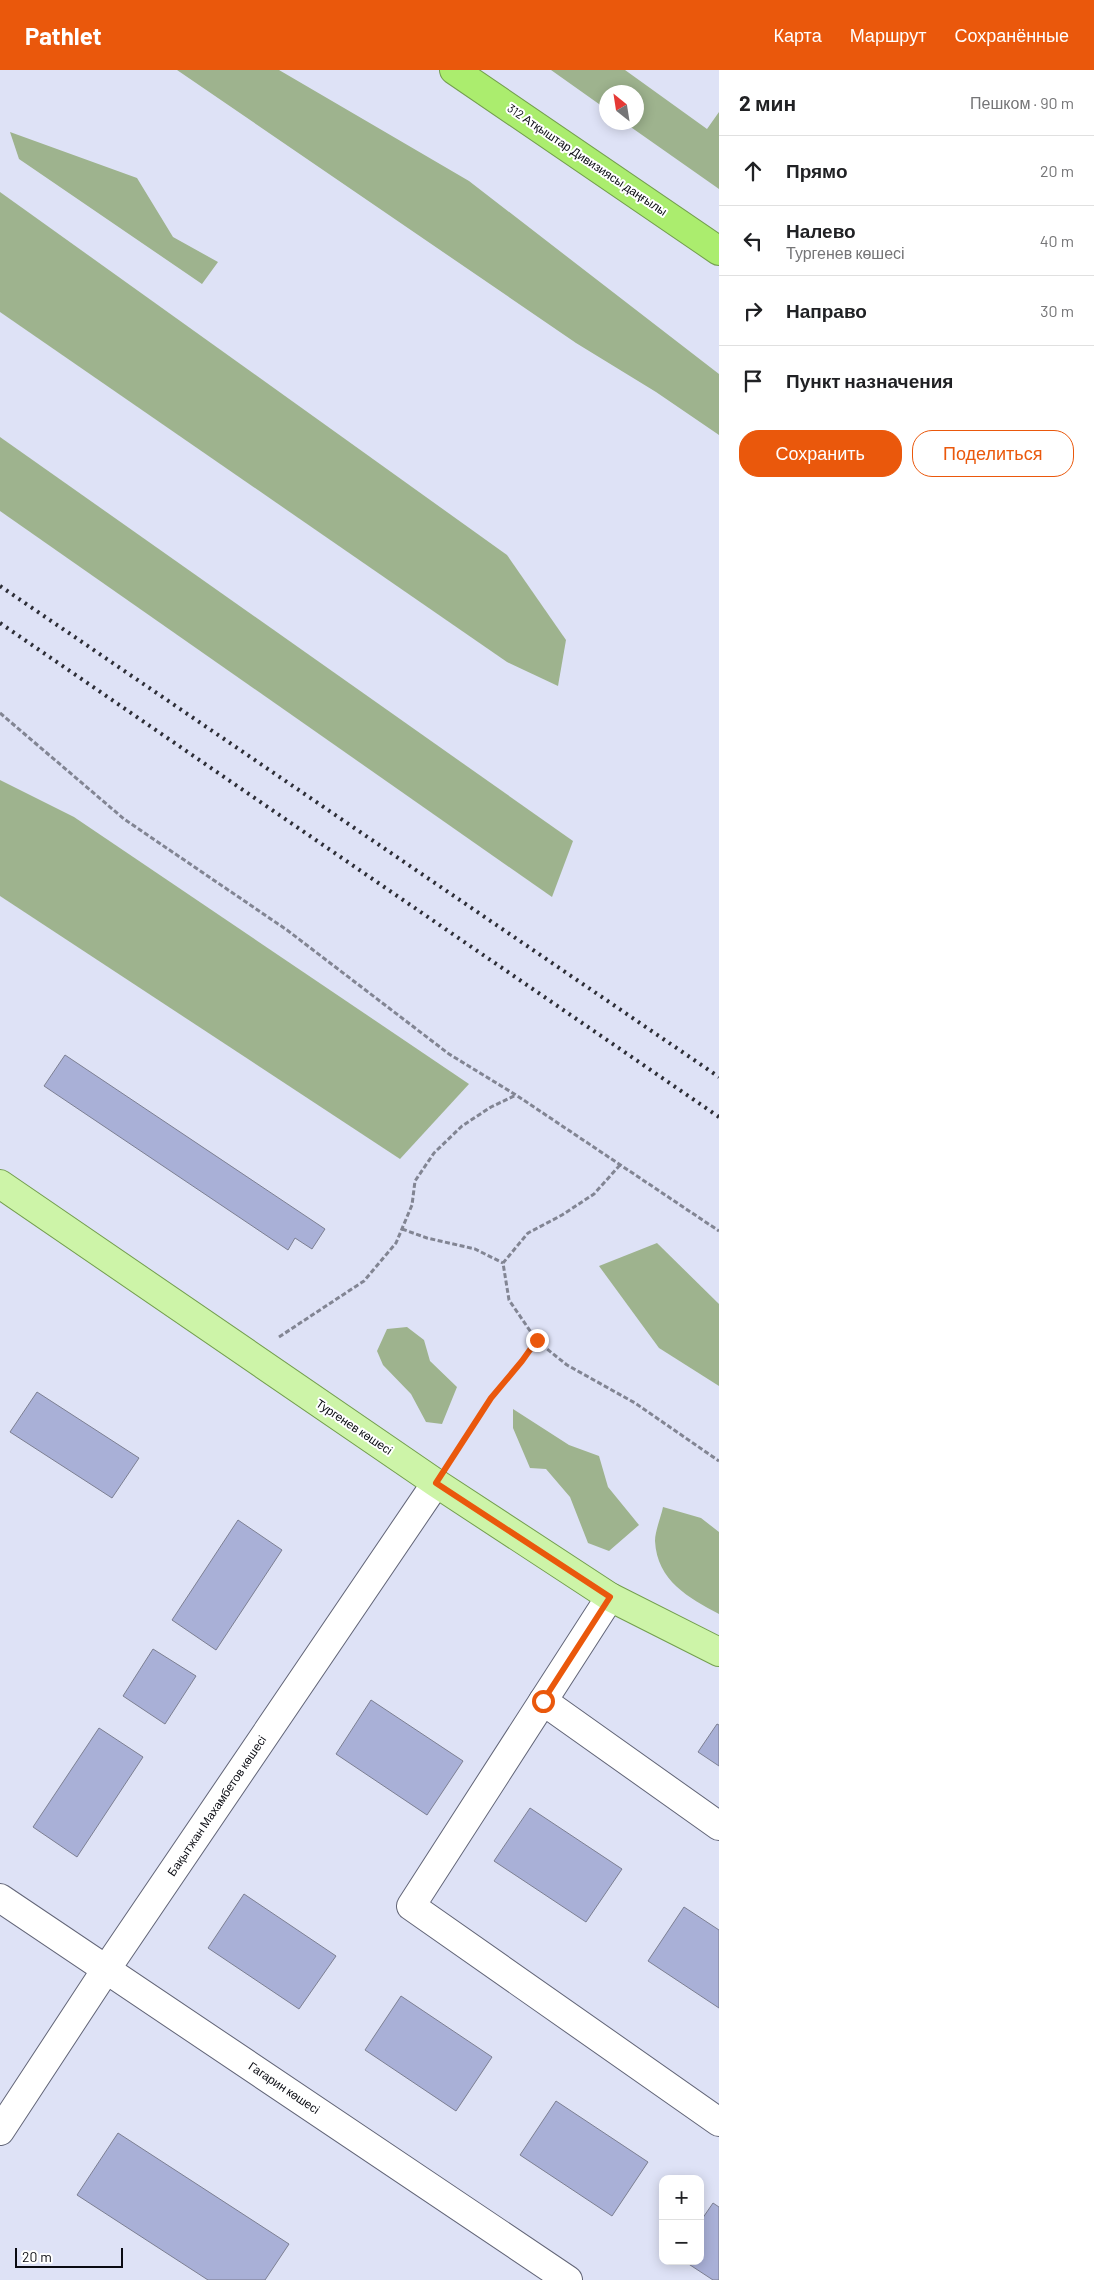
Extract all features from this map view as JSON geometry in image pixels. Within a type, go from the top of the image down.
[{"type":"highway","name":"312 Атқыштар Дивизиясы даңғылы","points":[[454,70],[719,251]]},
{"type":"main road","name":"Тургенев көшесі","points":[[0,1184],[436,1483],[610,1597],[719,1652]]},
{"type":"street","name":"Бақытжан Махамбетов көшесі","points":[[0,2131],[106,1968],[436,1483]]},
{"type":"street","points":[[610,1597],[411,1906],[719,2122]]},
{"type":"street","points":[[543,1701],[719,1826]]},
{"type":"street","name":"Гагарин көшесі","points":[[0,1898],[568,2280]]},
{"type":"path","points":[[0,713],[124,819],[287,930],[449,1054],[516,1096],[719,1232]]},
{"type":"path","points":[[252,1356],[326,1304],[364,1281],[396,1243],[412,1205],[415,1181],[434,1153],[462,1126],[491,1107],[516,1096]]},
{"type":"path","points":[[620,1165],[594,1194],[528,1234],[503,1263],[509,1300],[537,1340],[567,1365],[635,1403],[719,1461]]},
{"type":"path","points":[[402,1229],[428,1238],[475,1249],[503,1263]]},
{"type":"path","points":[[436,1483],[491,1398],[537,1340]]},
{"type":"green space","points":[[177,70],[279,70],[469,181],[719,374],[719,435],[656,392],[576,343]]},
{"type":"green space","points":[[551,70],[625,70],[707,129],[719,112],[719,189],[635,130],[644,130],[644,85],[599,85],[599,104]]},
{"type":"green space","points":[[10,132],[137,178],[173,237],[218,262],[202,284],[19,159]]},
{"type":"green space","points":[[0,192],[507,555],[566,640],[558,686],[507,662],[0,312]]},
{"type":"green space","points":[[0,437],[573,841],[552,897],[0,511]]},
{"type":"green space","points":[[0,780],[74,817],[469,1084],[400,1159],[0,896]]},
{"type":"green space","points":[[657,1243],[719,1304],[719,1386],[659,1348],[599,1266]]},
{"type":"green space","points":[[407,1327],[424,1340],[430,1361],[457,1387],[442,1424],[426,1422],[411,1394],[383,1365],[377,1351],[387,1329]]},
{"type":"green space","points":[[513,1409],[569,1445],[599,1456],[608,1487],[639,1525],[609,1551],[588,1543],[570,1497],[546,1469],[530,1468],[513,1428]]},
{"type":"green space","points":[[663,1507],[701,1518],[719,1532],[719,1614],[676,1586],[662,1567],[657,1555],[655,1541]]},
{"type":"building","points":[[65,1055],[325,1229],[312,1249],[295,1238],[288,1250],[44,1086]]},
{"type":"building","points":[[37,1392],[139,1458],[112,1498],[10,1432]]},
{"type":"building","points":[[238,1520],[282,1550],[216,1650],[172,1620]]},
{"type":"building","points":[[153,1649],[196,1676],[165,1724],[123,1696]]},
{"type":"building","points":[[371,1700],[463,1761],[427,1815],[336,1754]]},
{"type":"building","points":[[717,1724],[719,1725],[719,1766],[698,1752]]},
{"type":"building","points":[[99,1728],[143,1757],[77,1857],[33,1827]]},
{"type":"building","points":[[530,1808],[622,1869],[586,1922],[494,1861]]},
{"type":"building","points":[[244,1894],[336,1956],[299,2009],[208,1948]]},
{"type":"building","points":[[684,1907],[719,1930],[719,2008],[648,1961]]},
{"type":"building","points":[[401,1996],[492,2057],[456,2111],[365,2050]]},
{"type":"building","points":[[556,2101],[648,2162],[612,2216],[520,2155]]},
{"type":"building","points":[[118,2133],[289,2244],[265,2280],[208,2280],[77,2195]]},
{"type":"building","points":[[713,2203],[719,2207],[719,2280],[713,2280],[690,2265],[704,2265],[704,2216]]},
{"type":"railway","points":[[0,586],[719,1077]]},
{"type":"railway","points":[[0,623],[719,1117]]},
{"type":"route","points":[[537,1340],[491,1398],[436,1483],[610,1597],[543,1701]]}]
